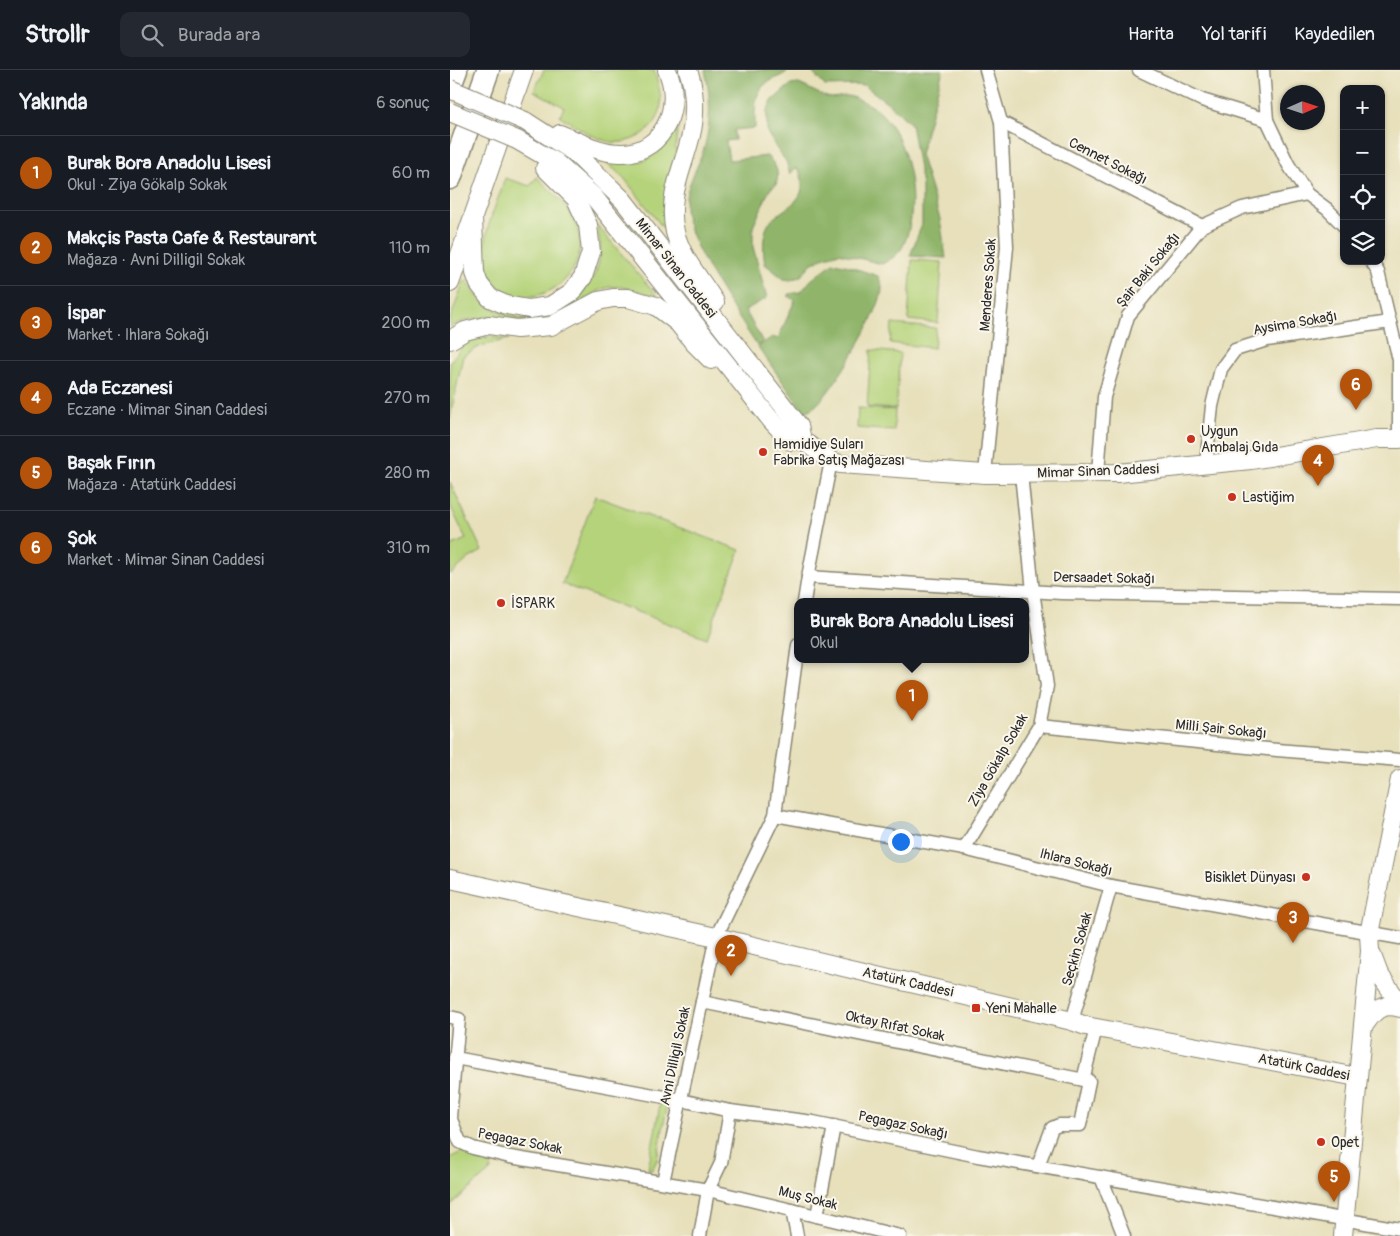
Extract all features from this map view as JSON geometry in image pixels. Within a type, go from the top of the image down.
[{"type":"highway","points":[[450,88],[456,70]]},
{"type":"highway","points":[[450,178],[488,70]]},
{"type":"main road","points":[[450,88],[525,121],[605,152],[624,153],[644,149],[662,133],[671,117],[674,95],[667,70]]},
{"type":"main road","points":[[688,70],[693,84],[692,133],[674,188],[672,213],[676,233],[684,258],[699,277],[760,378]]},
{"type":"main road","points":[[450,283],[524,72]]},
{"type":"main road","points":[[450,112],[517,140],[576,198],[588,225],[592,252],[583,277],[572,292],[550,306],[529,309],[506,305],[490,298],[479,284],[475,273],[473,217]]},
{"type":"main road","name":"Mimar Sinan Caddesi","points":[[525,121],[575,153],[623,200],[799,426],[802,440]]},
{"type":"main road","name":"Mimar Sinan Caddesi","points":[[517,140],[555,162],[594,197],[771,420],[791,441],[802,440],[831,461],[840,464],[985,474],[1118,473],[1251,460],[1376,439],[1400,439]]},
{"type":"main road","points":[[450,340],[465,331],[489,325],[517,329],[551,326],[575,315],[598,301],[628,298],[656,306],[678,323],[694,343],[771,420]]},
{"type":"main road","points":[[1357,1077],[1370,942],[1394,836],[1400,779]]},
{"type":"main road","name":"Atatürk Caddesi","points":[[450,880],[716,937],[1096,1028],[1357,1077],[1344,1227]]},
{"type":"main road","points":[[1370,942],[1379,974],[1400,1004]]},
{"type":"main road","points":[[1362,1027],[1374,1011],[1391,1006],[1400,1008]]},
{"type":"street","name":"Menderes Sokak","points":[[985,474],[1007,247],[1001,122],[986,70]]},
{"type":"street","points":[[1139,70],[1202,100],[1267,120]]},
{"type":"street","points":[[1263,70],[1267,120],[1288,164],[1308,194],[1340,222]]},
{"type":"street","name":"Cennet Sokağı","points":[[1001,122],[1202,226]]},
{"type":"street","name":"Şair Baki Sokağı","points":[[1098,473],[1104,397],[1128,316],[1202,226],[1242,208],[1308,194]]},
{"type":"street","points":[[1374,265],[1378,272],[1399,360],[1400,439]]},
{"type":"street","name":"Aysima Sokağı","points":[[1206,464],[1212,406],[1221,369],[1235,350],[1267,340],[1390,322]]},
{"type":"street","points":[[805,598],[831,461]]},
{"type":"street","name":"Ziya Gökalp Sokak","points":[[964,849],[1039,726],[1047,686],[1033,591],[1021,474]]},
{"type":"street","name":"Dersaadet Sokağı","points":[[808,576],[1033,591],[1400,599]]},
{"type":"street","name":"Avni Dilligil Sokak","points":[[663,1182],[716,937],[775,814],[796,663]]},
{"type":"street","name":"Milli Şair Sokağı","points":[[1039,726],[1277,750],[1400,760]]},
{"type":"street","name":"Ihlara Sokağı","points":[[775,814],[964,849],[1111,886],[1370,942],[1400,938]]},
{"type":"street","name":"Seçkin Sokak","points":[[1072,1021],[1111,886]]},
{"type":"street","name":"Oktay Rıfat Sokak","points":[[702,1002],[1083,1080]]},
{"type":"street","name":"Pegagaz Sokak","points":[[450,1017],[459,1019],[450,1117],[460,1142],[472,1148],[510,1156],[708,1190]]},
{"type":"street","points":[[1038,1166],[1052,1128],[1059,1125],[1080,1126],[1089,1081],[1083,1080],[1096,1028]]},
{"type":"street","name":"Pegagaz Sokağı","points":[[455,1058],[681,1100],[730,1111],[813,1122],[978,1156],[1101,1177],[1344,1227],[1400,1230]]},
{"type":"street","points":[[700,1236],[708,1190],[721,1163],[730,1111]]},
{"type":"street","points":[[817,1216],[834,1126]]},
{"type":"street","points":[[1101,1177],[1124,1236]]},
{"type":"street","name":"Muş Sokak","points":[[708,1190],[900,1236]]},
{"type":"street","points":[[792,1210],[797,1236]]},
{"type":"green space","points":[[544,70],[654,70],[660,95],[659,113],[651,127],[636,138],[628,141],[611,142],[598,138],[560,116],[564,107],[534,91]]},
{"type":"green space","points":[[705,70],[789,70],[765,84],[761,89],[756,101],[755,128],[734,130],[735,140],[726,141],[729,160],[767,156],[773,162],[777,172],[776,185],[771,188],[767,195],[753,227],[753,247],[767,298],[745,310],[763,342],[757,346],[714,278],[687,222],[685,200],[705,146],[709,125],[709,103]]},
{"type":"green space","points":[[810,70],[943,70],[920,154],[940,219],[946,258],[910,256],[922,224],[922,185],[911,124],[864,85],[825,86]]},
{"type":"green space","points":[[799,84],[827,97],[847,96],[865,102],[875,108],[887,120],[897,135],[909,171],[912,210],[909,228],[902,248],[895,256],[882,264],[839,253],[822,258],[811,264],[801,276],[791,280],[784,279],[765,264],[763,249],[768,225],[795,202],[802,190],[801,174],[796,168],[790,174],[786,161],[767,132],[767,111],[772,101],[790,85]]},
{"type":"green space","points":[[679,121],[675,149],[679,151],[664,199],[667,233],[624,178],[606,162],[634,163],[645,160],[658,152],[668,141]]},
{"type":"green space","points":[[537,177],[556,196],[573,218],[579,235],[579,255],[571,273],[558,286],[542,294],[524,297],[508,293],[494,282],[486,263],[485,242],[490,220],[505,178],[530,186]]},
{"type":"green space","points":[[597,225],[658,297],[623,287],[609,287],[596,292],[575,307],[572,303],[587,287],[595,274],[599,260],[600,242]]},
{"type":"green space","points":[[912,260],[942,262],[938,323],[908,320]]},
{"type":"green space","points":[[833,263],[878,276],[882,286],[880,297],[875,312],[856,350],[844,369],[822,399],[814,407],[804,412],[758,347],[772,337],[778,339],[795,300],[788,296],[789,294],[801,292],[811,280]]},
{"type":"green space","points":[[464,280],[469,283],[479,298],[489,307],[530,320],[528,322],[488,317],[466,320],[450,327],[450,320]]},
{"type":"green space","points":[[892,324],[936,328],[934,348],[890,343]]},
{"type":"green space","points":[[476,338],[509,339],[481,346],[463,356],[450,418],[450,362],[464,344]]},
{"type":"green space","points":[[871,350],[900,353],[896,409],[867,407]]},
{"type":"green space","points":[[858,408],[895,410],[894,431],[857,428]]},
{"type":"green space","points":[[450,482],[482,551],[468,559],[450,575],[450,546],[466,539],[450,505]]},
{"type":"green space","points":[[595,496],[740,550],[707,638],[562,584]]},
{"type":"green space","points":[[661,1099],[668,1102],[657,1160],[652,1170],[648,1169]]},
{"type":"green space","points":[[463,1151],[474,1154],[490,1164],[491,1170],[450,1206],[450,1158]]},
{"type":"place","name":"Şok","points":[[1356,410]]},
{"type":"place","name":"Uygun Ambalaj Gıda","points":[[1191,439]]},
{"type":"place","name":"Hamidiye Suları Fabrika Satış Mağazası","points":[[763,452]]},
{"type":"place","name":"Ada Eczanesi","points":[[1318,486]]},
{"type":"place","name":"Lastiğim","points":[[1232,497]]},
{"type":"place","name":"İSPARK","points":[[501,603]]},
{"type":"place","name":"Burak Bora Anadolu Lisesi","points":[[912,721]]},
{"type":"place","name":"Bisiklet Dünyası","points":[[1306,877]]},
{"type":"place","name":"İspar","points":[[1293,943]]},
{"type":"place","name":"Makçis Pasta Cafe & Restaurant","points":[[731,976]]},
{"type":"place","name":"Yeni Mahalle","points":[[976,1008]]},
{"type":"place","name":"Opet","points":[[1321,1142]]},
{"type":"place","name":"Başak Fırın","points":[[1334,1202]]}]
